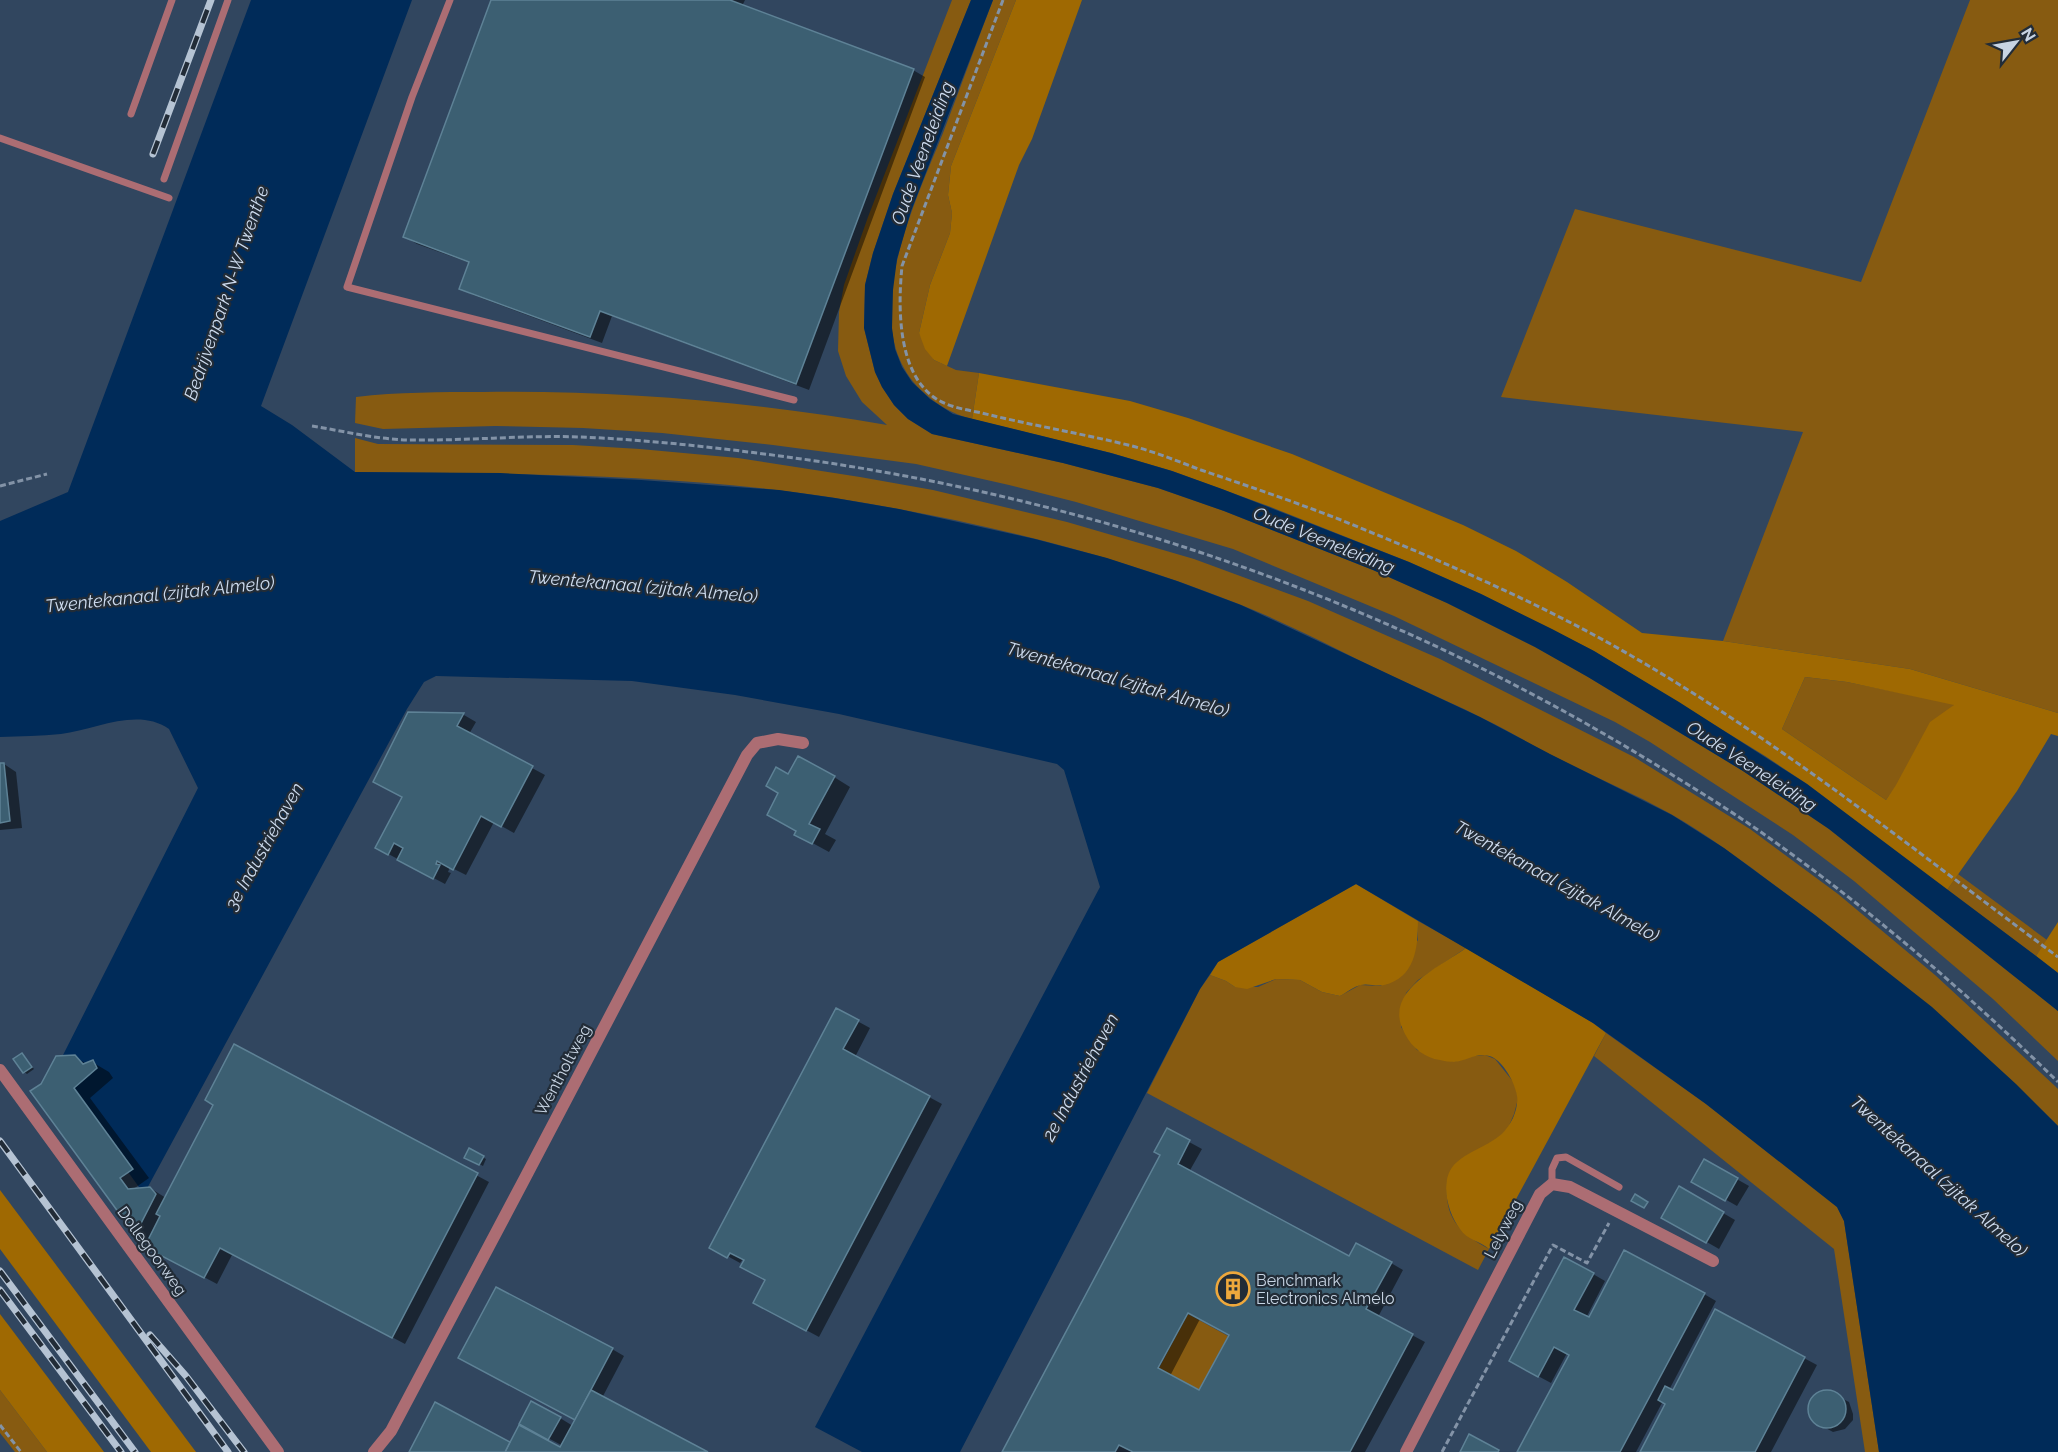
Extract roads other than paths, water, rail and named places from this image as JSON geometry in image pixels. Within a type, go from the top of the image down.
[{"type":"street","name":"Wentholtweg","points":[[374,1452],[391,1431],[747,755],[757,743],[778,739],[803,743]]},
{"type":"street","name":"Dollegoorweg","points":[[0,1070],[278,1452]]},
{"type":"street","points":[[1552,1184],[1570,1187],[1713,1261]]},
{"type":"street","name":"Lelyweg","points":[[1406,1452],[1540,1194],[1552,1184]]},
{"type":"lane","points":[[131,114],[172,0]]},
{"type":"lane","points":[[164,179],[228,0]]},
{"type":"lane","points":[[450,0],[412,97],[347,287],[794,400]]},
{"type":"lane","points":[[0,138],[169,198]]},
{"type":"lane","points":[[1552,1184],[1552,1168],[1557,1158],[1566,1157],[1619,1187]]},
{"type":"water","points":[[251,0],[412,0],[261,406],[292,425],[355,472],[500,473],[779,490],[899,509],[1035,539],[1107,558],[1241,605],[1480,717],[1672,815],[1724,848],[1815,915],[1932,1007],[2058,1126],[2058,1452],[1879,1452],[1844,1221],[1837,1207],[1706,1104],[1593,1023],[1356,884],[1218,962],[1200,989],[960,1452],[862,1452],[815,1427],[1100,887],[1064,770],[1057,764],[839,714],[735,695],[632,681],[436,676],[424,682],[407,709],[144,1194],[58,1075],[60,1061],[198,788],[169,729],[157,723],[130,720],[61,734],[0,737],[0,521],[68,492]]},
{"type":"water","name":"Oude Veeneleiding","points":[[971,0],[993,0],[911,211],[897,259],[893,290],[892,328],[895,349],[902,367],[912,382],[930,399],[953,414],[1111,453],[1222,489],[1409,562],[1481,594],[1594,651],[1807,784],[2058,973],[2058,1011],[1829,829],[1743,771],[1535,647],[1447,603],[1373,570],[1224,511],[1158,488],[1063,463],[932,434],[908,419],[894,405],[875,372],[864,328],[865,285],[893,194]]},
{"type":"railway","points":[[153,154],[211,0]]},
{"type":"railway","points":[[0,1141],[228,1452]]},
{"type":"railway","points":[[0,1271],[135,1452]]},
{"type":"railway","points":[[0,1290],[121,1452]]},
{"type":"railway","points":[[150,1335],[186,1376],[244,1452]]},
{"type":"place","name":"Benchmark Electronics Almelo","points":[[1233,1289]]},
{"type":"water label","name":"Bedrijvenpark N-W Twenthe","points":[[226,293]]},
{"type":"water label","name":"Twentekanaal (zijtak Almelo)","points":[[643,586]]},
{"type":"water label","name":"Twentekanaal (zijtak Almelo)","points":[[160,594]]},
{"type":"water label","name":"Twentekanaal (zijtak Almelo)","points":[[1118,679]]},
{"type":"water label","name":"3e Industriehaven","points":[[264,846]]},
{"type":"water label","name":"Twentekanaal (zijtak Almelo)","points":[[1557,881]]},
{"type":"water label","name":"2e Industriehaven","points":[[1080,1077]]},
{"type":"water label","name":"Twentekanaal (zijtak Almelo)","points":[[1939,1176]]}]
